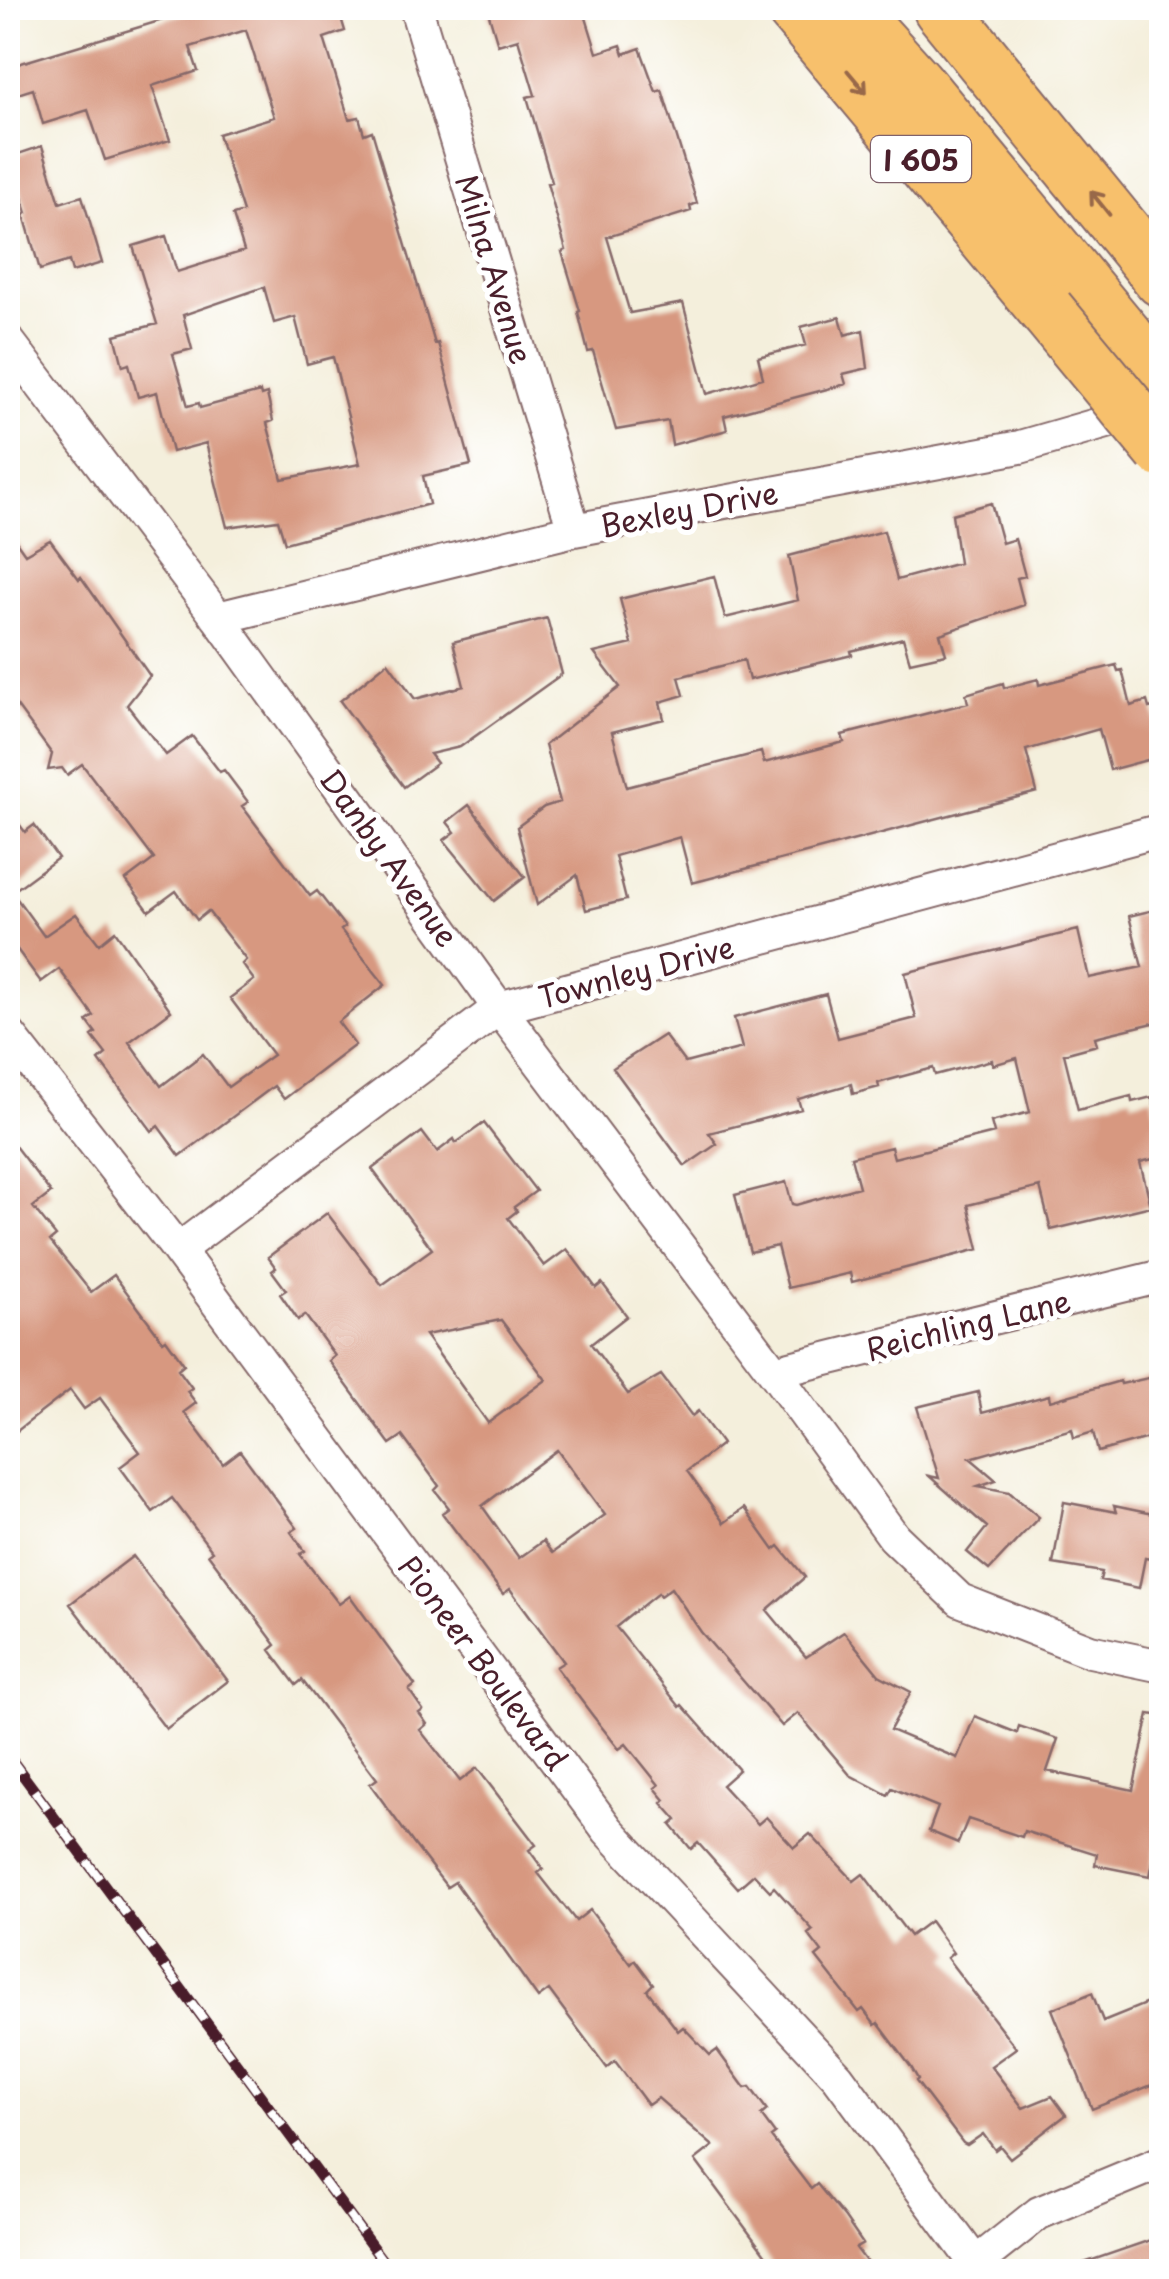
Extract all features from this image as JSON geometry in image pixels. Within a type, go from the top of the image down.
[{"type":"highway","name":"I 605","points":[[794,8],[1106,295]]},
{"type":"highway","points":[[848,8],[1106,295],[1162,346]]},
{"type":"highway","points":[[880,8],[969,110],[1106,295],[1162,381]]},
{"type":"highway","name":"I 605","points":[[940,8],[1106,295],[1162,450]]},
{"type":"street","name":"Milna Avenue","points":[[416,8],[574,530]]},
{"type":"street","name":"Danby Avenue","points":[[8,340],[218,618],[499,1008],[894,1537],[960,1600],[1090,1651],[1162,1666]]},
{"type":"street","name":"Bexley Drive","points":[[218,618],[574,530],[1020,447],[1162,406]]},
{"type":"street","name":"Townley Drive","points":[[178,1250],[499,1008],[1162,830]]},
{"type":"street","name":"Pioneer Boulevard","points":[[8,1034],[178,1250],[608,1830],[838,2077],[979,2267]]},
{"type":"street","name":"Reichling Lane","points":[[774,1372],[1162,1276]]},
{"type":"street","points":[[979,2267],[1039,2213],[1162,2162]]},
{"type":"building","points":[[202,8],[338,8],[345,31],[324,38],[349,119],[359,117],[364,134],[372,131],[435,344],[438,343],[471,465],[423,476],[429,504],[285,543],[278,520],[227,527],[206,443],[172,452],[157,392],[138,397],[129,364],[123,366],[115,335],[157,324],[133,246],[166,236],[177,272],[244,251],[233,215],[243,212],[218,134],[274,117],[246,30],[190,47],[198,71],[152,86],[170,140],[105,160],[88,110],[43,124],[33,89],[8,97],[8,67]],"holes":[[[264,287],[274,323],[295,317],[307,364],[333,357],[360,464],[282,479],[267,423],[273,421],[267,394],[261,396],[260,392],[200,408],[199,403],[188,406],[173,354],[192,349],[183,315]]]},
{"type":"building","points":[[487,8],[583,8],[597,53],[621,45],[624,54],[640,48],[656,92],[662,90],[697,203],[690,206],[691,211],[607,237],[630,313],[683,303],[707,394],[763,378],[758,357],[806,345],[801,327],[840,317],[845,335],[863,330],[868,368],[843,374],[846,384],[724,416],[727,430],[672,445],[668,421],[616,430],[593,351],[588,352],[562,252],[566,250],[547,183],[552,182],[527,97],[535,95],[518,39],[498,45]]},
{"type":"building","points":[[42,146],[60,203],[82,196],[102,263],[72,272],[69,261],[40,270],[9,157]]},
{"type":"building","points":[[991,503],[1002,543],[1015,539],[1025,576],[1017,578],[1024,605],[940,634],[946,654],[910,662],[903,638],[749,680],[744,660],[679,677],[684,695],[660,702],[664,719],[612,732],[627,787],[761,752],[764,763],[844,742],[842,735],[968,703],[966,694],[1003,683],[1004,688],[1038,679],[1039,685],[1116,665],[1118,671],[1122,670],[1131,706],[1147,701],[1149,708],[1153,707],[1162,739],[1162,756],[1110,770],[1099,729],[1026,750],[1037,792],[692,883],[680,837],[615,856],[626,900],[586,910],[577,875],[537,905],[517,827],[544,807],[560,802],[545,745],[620,687],[594,653],[632,644],[620,599],[714,576],[725,618],[798,600],[789,556],[884,531],[897,580],[959,563],[952,514]]},
{"type":"building","points":[[8,530],[25,554],[50,540],[81,577],[150,676],[127,705],[166,755],[192,736],[220,772],[224,770],[248,802],[242,806],[310,896],[317,891],[345,927],[341,930],[385,985],[338,1022],[355,1045],[284,1099],[274,1086],[180,1156],[158,1126],[152,1131],[99,1060],[106,1054],[92,1036],[96,1033],[87,1021],[94,1016],[59,969],[41,982],[8,937],[8,809],[25,832],[34,825],[58,858],[12,892],[44,936],[76,914],[99,944],[115,931],[171,1011],[129,1042],[161,1086],[203,1054],[228,1087],[273,1055],[230,998],[254,980],[242,964],[246,960],[208,911],[197,920],[176,891],[149,911],[126,880],[154,859],[82,764],[67,775],[62,768],[48,770],[52,754],[8,694]]},
{"type":"building","points":[[547,618],[562,674],[460,747],[430,754],[437,763],[404,787],[340,701],[388,662],[415,699],[464,686],[453,642]]},
{"type":"building","points":[[469,805],[525,877],[494,901],[444,840],[455,832],[447,822]]},
{"type":"building","points":[[1162,908],[1162,1021],[1095,1037],[1097,1045],[1064,1054],[1078,1110],[1131,1096],[1132,1102],[1152,1097],[1162,1135],[1162,1157],[1140,1162],[1151,1206],[1051,1230],[1040,1187],[968,1205],[979,1249],[852,1282],[850,1273],[788,1288],[777,1246],[750,1252],[735,1195],[786,1182],[792,1204],[796,1205],[859,1187],[851,1157],[891,1147],[894,1158],[994,1133],[991,1122],[1030,1112],[1017,1058],[993,1065],[992,1060],[935,1075],[933,1068],[853,1094],[851,1084],[798,1099],[801,1109],[709,1133],[717,1144],[685,1166],[613,1068],[664,1035],[685,1063],[742,1048],[734,1018],[826,994],[838,1038],[916,1018],[905,973],[1078,930],[1089,978],[1142,967],[1129,916]]},
{"type":"building","points":[[484,1123],[536,1191],[514,1207],[517,1211],[508,1218],[544,1266],[567,1249],[596,1288],[602,1283],[627,1316],[591,1344],[628,1394],[661,1375],[692,1416],[698,1411],[722,1444],[687,1471],[724,1523],[744,1508],[774,1550],[779,1546],[805,1577],[767,1610],[806,1657],[844,1632],[879,1675],[911,1692],[890,1730],[957,1758],[975,1716],[1017,1733],[1019,1726],[1058,1739],[1047,1771],[1133,1790],[1149,1714],[1162,1716],[1162,1849],[1156,1847],[1150,1876],[1095,1865],[1097,1854],[1024,1831],[1022,1837],[968,1819],[958,1843],[929,1831],[938,1807],[892,1788],[888,1795],[850,1775],[798,1713],[782,1726],[701,1632],[671,1588],[660,1596],[658,1593],[616,1627],[680,1707],[739,1770],[722,1785],[758,1824],[766,1817],[794,1847],[810,1834],[854,1881],[863,1874],[910,1936],[930,1921],[953,1953],[947,1958],[1016,2048],[991,2066],[1023,2108],[1052,2096],[1066,2115],[1010,2158],[1000,2146],[995,2150],[983,2134],[967,2145],[963,2143],[878,2023],[875,2025],[863,2009],[859,2012],[816,1957],[822,1952],[808,1934],[813,1930],[774,1887],[770,1891],[754,1874],[738,1888],[698,1843],[691,1849],[671,1825],[677,1820],[662,1803],[665,1800],[655,1788],[659,1785],[626,1744],[619,1749],[556,1667],[564,1662],[510,1589],[503,1594],[442,1513],[449,1508],[435,1490],[439,1486],[402,1436],[390,1444],[329,1361],[335,1356],[305,1315],[298,1320],[280,1294],[286,1290],[272,1271],[276,1268],[268,1257],[327,1213],[382,1285],[432,1249],[372,1169],[422,1132],[437,1152],[454,1139],[456,1143]],"holes":[[[501,1320],[546,1380],[488,1423],[425,1335]],[[557,1450],[605,1515],[552,1553],[543,1541],[519,1558],[482,1506]]]},
{"type":"building","points":[[8,1137],[51,1193],[33,1207],[56,1236],[50,1241],[91,1292],[114,1275],[163,1341],[166,1339],[184,1364],[178,1369],[192,1388],[187,1391],[196,1403],[184,1412],[223,1464],[240,1451],[297,1528],[291,1532],[305,1551],[300,1554],[339,1604],[350,1596],[415,1685],[409,1690],[423,1710],[419,1713],[427,1724],[420,1730],[460,1781],[477,1768],[536,1845],[529,1850],[543,1869],[538,1873],[576,1921],[590,1910],[631,1964],[635,1960],[653,1984],[647,1990],[678,2031],[683,2027],[710,2055],[717,2050],[745,2088],[750,2087],[767,2110],[761,2115],[775,2134],[771,2137],[811,2189],[817,2184],[845,2218],[863,2244],[856,2248],[874,2272],[778,2272],[695,2160],[713,2146],[658,2098],[648,2105],[615,2061],[607,2068],[549,1990],[538,1998],[455,1882],[447,1887],[413,1843],[370,1784],[377,1779],[302,1680],[296,1685],[270,1650],[276,1645],[172,1498],[153,1512],[120,1467],[140,1452],[100,1398],[84,1409],[70,1390],[8,1438]]},
{"type":"building","points":[[1162,1375],[1162,1434],[1098,1452],[1093,1432],[1074,1438],[1072,1429],[970,1458],[996,1480],[978,1486],[1009,1492],[1039,1517],[989,1570],[967,1552],[987,1527],[929,1476],[939,1478],[917,1407],[978,1392],[982,1413],[1049,1395],[1050,1401],[1120,1381],[1121,1384]]},
{"type":"building","points":[[1064,1502],[1116,1512],[1114,1506],[1162,1516],[1162,1561],[1145,1558],[1139,1588],[1100,1580],[1102,1572],[1053,1564]]},
{"type":"building","points":[[133,1556],[228,1681],[166,1729],[70,1604]]},
{"type":"building","points":[[1092,1993],[1103,2021],[1162,1997],[1162,2081],[1092,2109],[1052,2009]]},
{"type":"building","points":[[1162,2236],[1162,2272],[1073,2272],[1072,2267]]},
{"type":"railway","points":[[8,1755],[391,2272]]}]
